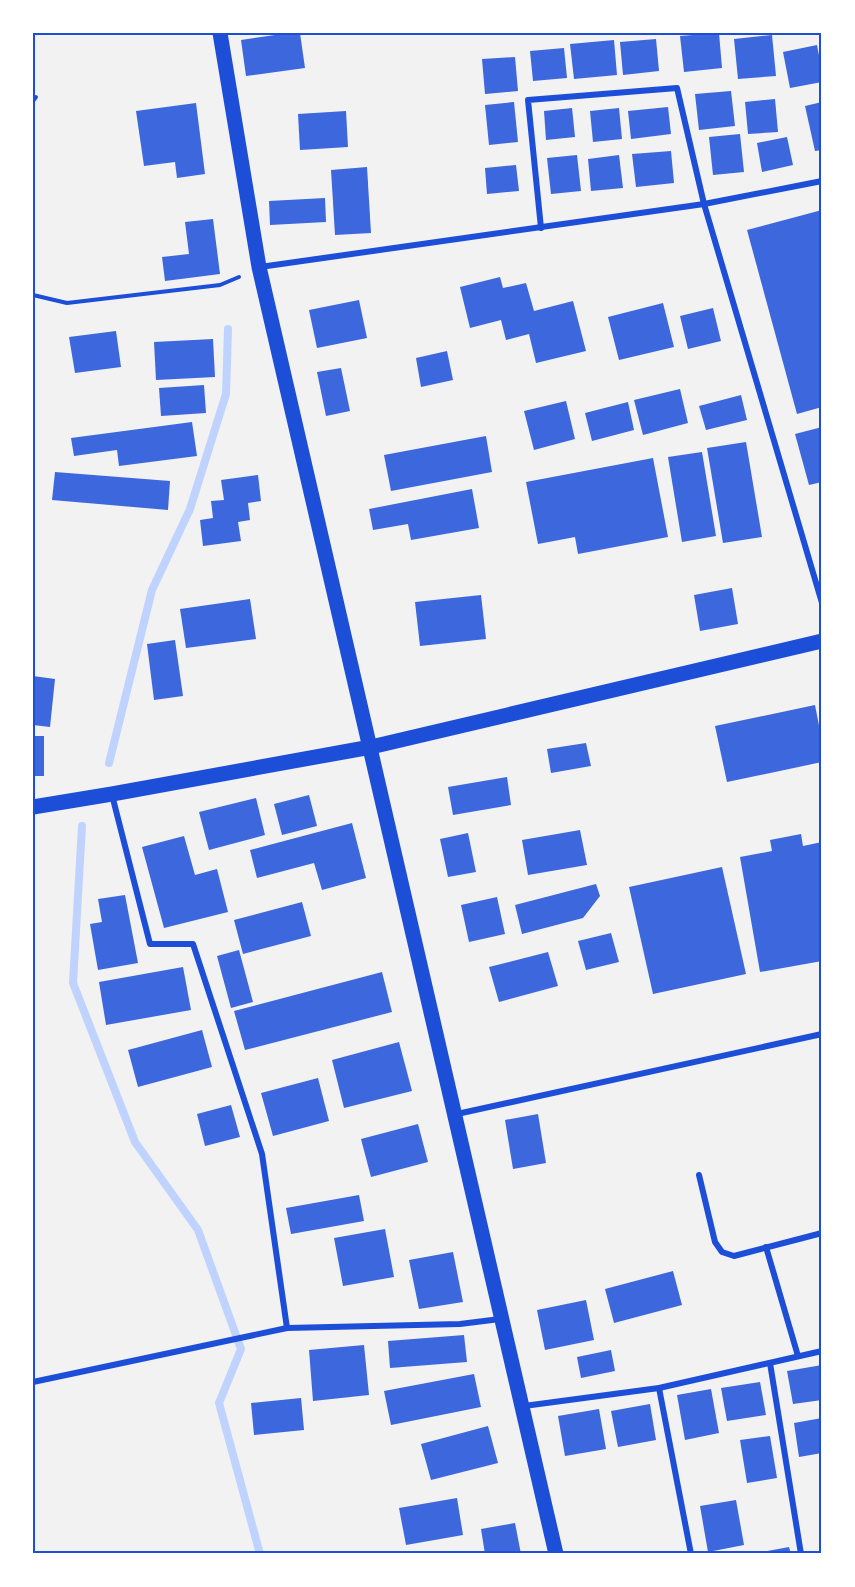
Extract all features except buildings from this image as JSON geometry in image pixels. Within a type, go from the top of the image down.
[{"type":"main road","points":[[220,33],[259,267],[556,1554]]},
{"type":"main road","points":[[33,807],[371,747],[822,641]]},
{"type":"street","points":[[541,228],[528,100],[678,88],[704,204],[822,603]]},
{"type":"street","points":[[259,267],[704,204],[822,181]]},
{"type":"street","points":[[112,794],[150,944],[193,944],[262,1154],[287,1328]]},
{"type":"street","points":[[456,1114],[822,1034]]},
{"type":"street","points":[[699,1175],[715,1242],[722,1252],[735,1256],[822,1233]]},
{"type":"street","points":[[766,1247],[798,1356]]},
{"type":"street","points":[[33,1382],[287,1328],[460,1324],[503,1318]]},
{"type":"street","points":[[523,1406],[659,1388],[822,1351]]},
{"type":"street","points":[[770,1363],[801,1554]]},
{"type":"street","points":[[659,1388],[691,1554]]},
{"type":"path","points":[[33,296],[67,303],[220,285],[259,267]]},
{"type":"waterway","points":[[109,763],[152,590],[190,509],[226,394],[228,329]]},
{"type":"waterway","points":[[82,826],[73,983],[135,1142],[198,1230],[241,1349],[219,1403],[260,1554]]}]
